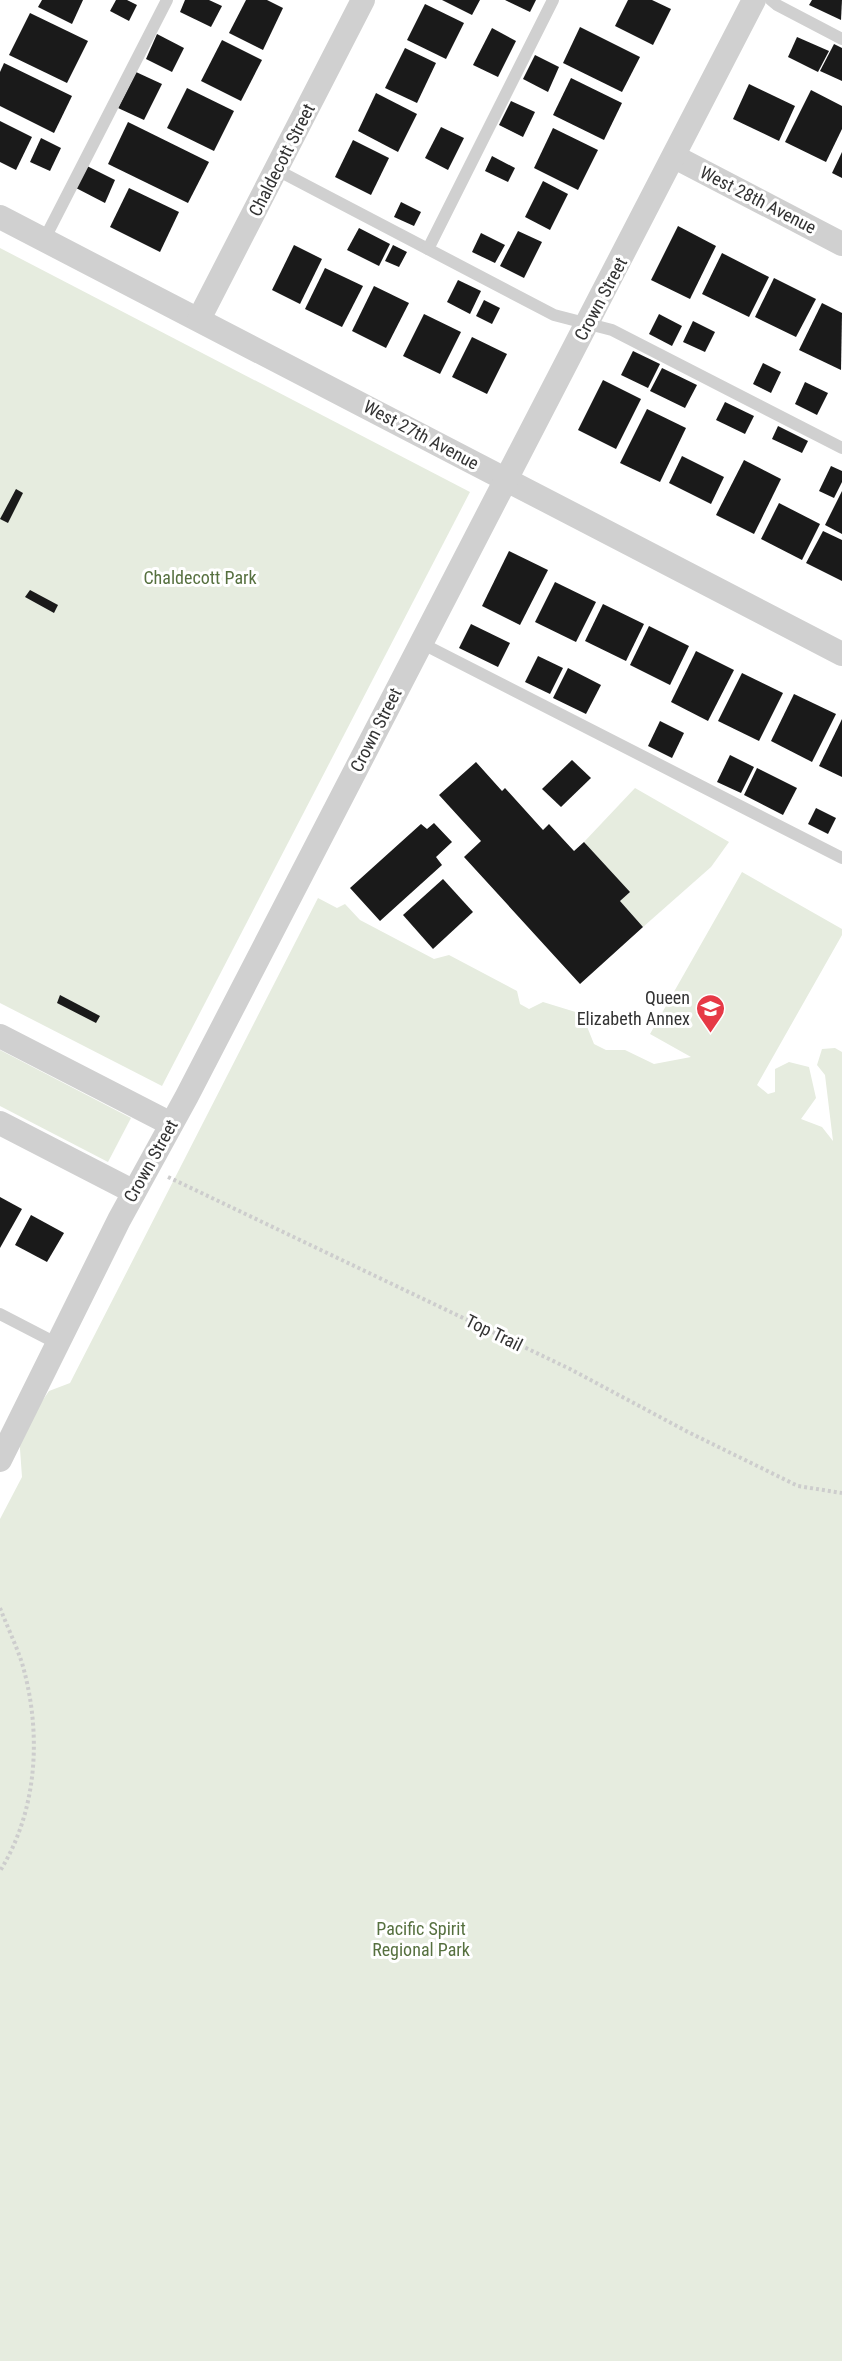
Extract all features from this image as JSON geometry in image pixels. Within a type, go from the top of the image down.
[{"type":"street","name":"Chaldecott Street","points":[[199,319],[363,0]]},
{"type":"street","name":"Crown Street","points":[[0,1460],[134,1192],[675,157],[754,0]]},
{"type":"street","name":"West 28th Avenue","points":[[675,157],[842,244]]},
{"type":"street","name":"West 27th Avenue","points":[[0,217],[842,654]]},
{"type":"street","points":[[0,1036],[171,1124]]},
{"type":"street","points":[[0,1123],[134,1192]]},
{"type":"lane","points":[[44,240],[167,0]]},
{"type":"lane","points":[[428,249],[553,0]]},
{"type":"lane","points":[[771,0],[842,39]]},
{"type":"lane","points":[[277,170],[554,315],[612,330],[842,448]]},
{"type":"lane","points":[[421,643],[842,858]]},
{"type":"lane","points":[[0,1314],[56,1344]]},
{"type":"path","name":"Top Trail","points":[[148,1167],[570,1370],[798,1486],[842,1492]]},
{"type":"path","points":[[0,1608],[22,1664],[34,1726],[34,1748],[27,1810],[11,1853],[0,1871]]},
{"type":"green space","name":"Chaldecott Park","points":[[0,248],[470,492],[162,1086],[0,1003]]},
{"type":"green space","points":[[635,788],[729,842],[711,867],[643,927],[620,901],[629,892],[584,842]]},
{"type":"green space","name":"Pacific Spirit Regional Park","points":[[742,872],[842,929],[842,935],[757,1085],[768,1094],[775,1092],[775,1069],[789,1062],[809,1067],[816,1098],[801,1119],[822,1127],[833,1141],[825,1075],[817,1065],[822,1049],[835,1048],[842,1052],[842,2361],[0,2361],[0,1519],[22,1477],[19,1435],[49,1391],[70,1383],[318,898],[337,908],[345,904],[360,920],[434,959],[449,955],[517,991],[520,1004],[529,1009],[543,1002],[582,1014],[594,1044],[606,1050],[625,1050],[654,1064],[691,1057],[650,1034]]},
{"type":"green space","points":[[0,1050],[131,1118],[108,1162],[0,1106]]},
{"type":"building","points":[[42,0],[83,0],[72,24],[38,7]]},
{"type":"building","points":[[116,0],[127,0],[137,5],[129,21],[110,11]]},
{"type":"building","points":[[185,0],[209,0],[222,6],[211,27],[180,12]]},
{"type":"building","points":[[246,0],[267,0],[283,8],[263,50],[229,33]]},
{"type":"building","points":[[442,0],[480,0],[472,15]]},
{"type":"building","points":[[505,0],[536,0],[530,12]]},
{"type":"building","points":[[628,0],[652,0],[671,9],[653,45],[615,26]]},
{"type":"building","points":[[812,0],[842,0],[841,20],[809,5]]},
{"type":"building","points":[[425,4],[464,23],[446,59],[407,40]]},
{"type":"building","points":[[30,13],[88,41],[67,83],[9,55]]},
{"type":"building","points":[[580,27],[640,57],[622,92],[563,63]]},
{"type":"building","points":[[492,28],[516,41],[498,77],[473,65]]},
{"type":"building","points":[[157,34],[184,48],[172,72],[146,59]]},
{"type":"building","points":[[797,37],[829,51],[818,72],[788,57]]},
{"type":"building","points":[[222,40],[262,60],[241,101],[201,81]]},
{"type":"building","points":[[834,44],[842,48],[842,81],[820,71]]},
{"type":"building","points":[[405,48],[436,63],[417,103],[385,88]]},
{"type":"building","points":[[535,55],[559,67],[548,92],[523,79]]},
{"type":"building","points":[[4,63],[72,96],[54,133],[0,106],[0,72]]},
{"type":"building","points":[[136,72],[162,84],[144,120],[118,108]]},
{"type":"building","points":[[571,78],[622,103],[604,140],[553,115]]},
{"type":"building","points":[[749,84],[795,106],[779,141],[733,119]]},
{"type":"building","points":[[187,88],[234,111],[214,151],[167,128]]},
{"type":"building","points":[[811,90],[842,106],[842,129],[826,162],[785,142]]},
{"type":"building","points":[[376,93],[417,114],[398,152],[358,131]]},
{"type":"building","points":[[511,101],[535,112],[523,137],[499,125]]},
{"type":"building","points":[[0,121],[32,137],[16,170],[0,162]]},
{"type":"building","points":[[128,122],[209,162],[188,203],[108,164]]},
{"type":"building","points":[[441,127],[464,138],[448,170],[425,158]]},
{"type":"building","points":[[553,128],[598,150],[578,190],[534,168]]},
{"type":"building","points":[[41,138],[61,148],[50,171],[30,162]]},
{"type":"building","points":[[353,140],[389,158],[371,195],[335,177]]},
{"type":"building","points":[[842,152],[842,178],[832,173]]},
{"type":"building","points":[[492,156],[515,168],[508,182],[485,171]]},
{"type":"building","points":[[87,166],[115,180],[105,203],[76,188]]},
{"type":"building","points":[[543,181],[568,194],[550,230],[525,217]]},
{"type":"building","points":[[129,188],[179,212],[160,252],[110,227]]},
{"type":"building","points":[[401,202],[421,212],[414,226],[394,217]]},
{"type":"building","points":[[678,226],[716,246],[690,299],[651,280]]},
{"type":"building","points":[[359,228],[390,244],[379,266],[347,250]]},
{"type":"building","points":[[518,231],[542,242],[524,278],[500,266]]},
{"type":"building","points":[[481,233],[505,245],[495,263],[472,252]]},
{"type":"building","points":[[294,245],[322,259],[300,304],[272,290]]},
{"type":"building","points":[[393,245],[407,252],[399,267],[385,261]]},
{"type":"building","points":[[722,253],[769,277],[749,317],[702,294]]},
{"type":"building","points":[[325,268],[363,286],[342,327],[305,309]]},
{"type":"building","points":[[774,278],[816,299],[796,337],[755,317]]},
{"type":"building","points":[[458,280],[481,291],[470,314],[447,302]]},
{"type":"building","points":[[374,286],[409,303],[386,348],[352,331]]},
{"type":"building","points":[[484,300],[500,308],[492,324],[476,316]]},
{"type":"building","points":[[822,303],[842,313],[841,370],[799,350]]},
{"type":"building","points":[[424,314],[461,332],[440,374],[403,356]]},
{"type":"building","points":[[659,314],[682,326],[672,346],[649,334]]},
{"type":"building","points":[[693,321],[715,332],[705,352],[683,342]]},
{"type":"building","points":[[472,337],[507,354],[487,394],[452,377]]},
{"type":"building","points":[[633,351],[660,364],[648,388],[621,375]]},
{"type":"building","points":[[763,363],[781,372],[771,393],[753,384]]},
{"type":"building","points":[[662,368],[697,385],[685,408],[650,391]]},
{"type":"building","points":[[603,380],[641,399],[616,449],[578,430]]},
{"type":"building","points":[[805,382],[828,393],[817,415],[795,404]]},
{"type":"building","points":[[725,402],[754,416],[745,434],[716,420]]},
{"type":"building","points":[[647,409],[686,428],[660,482],[620,463]]},
{"type":"building","points":[[778,426],[808,441],[802,453],[772,439]]},
{"type":"building","points":[[682,456],[724,477],[711,504],[669,483]]},
{"type":"building","points":[[744,460],[781,479],[754,534],[716,515]]},
{"type":"building","points":[[831,466],[842,471],[842,482],[834,498],[819,491]]},
{"type":"building","points":[[16,489],[23,493],[8,523],[0,519]]},
{"type":"building","points":[[842,491],[842,534],[825,525]]},
{"type":"building","points":[[779,503],[820,524],[802,560],[761,539]]},
{"type":"building","points":[[823,531],[842,540],[842,581],[806,563]]},
{"type":"building","points":[[509,551],[548,570],[520,625],[482,606]]},
{"type":"building","points":[[555,582],[596,602],[576,642],[535,622]]},
{"type":"building","points":[[30,590],[58,605],[54,613],[25,597]]},
{"type":"building","points":[[603,604],[644,624],[626,661],[585,641]]},
{"type":"building","points":[[471,624],[510,643],[498,667],[459,648]]},
{"type":"building","points":[[649,626],[689,646],[670,685],[630,665]]},
{"type":"building","points":[[696,651],[734,670],[708,721],[671,702]]},
{"type":"building","points":[[538,656],[563,668],[550,694],[525,682]]},
{"type":"building","points":[[568,668],[601,685],[586,714],[553,698]]},
{"type":"building","points":[[742,673],[783,693],[759,741],[718,721]]},
{"type":"building","points":[[794,694],[836,714],[812,762],[771,741]]},
{"type":"building","points":[[842,719],[842,777],[819,766]]},
{"type":"building","points":[[660,721],[684,733],[672,758],[648,746]]},
{"type":"building","points":[[730,755],[754,767],[741,793],[717,782]]},
{"type":"building","points":[[572,760],[591,778],[561,807],[542,789]]},
{"type":"building","points":[[476,762],[502,791],[505,788],[543,830],[549,824],[574,851],[584,842],[630,892],[620,901],[643,927],[580,984],[464,857],[481,841],[439,795]]},
{"type":"building","points":[[757,768],[797,788],[783,815],[744,795]]},
{"type":"building","points":[[816,808],[836,818],[828,834],[808,824]]},
{"type":"building","points":[[434,823],[452,842],[436,857],[442,865],[380,921],[350,888],[421,824],[427,829]]},
{"type":"building","points":[[443,879],[473,912],[433,949],[403,915]]},
{"type":"building","points":[[60,995],[100,1016],[96,1023],[57,1003]]},
{"type":"building","points":[[0,1197],[22,1209],[0,1248]]},
{"type":"building","points":[[31,1215],[64,1233],[47,1262],[15,1245]]},
{"type":"place","name":"Queen Elizabeth Annex","points":[[711,1034]]}]
